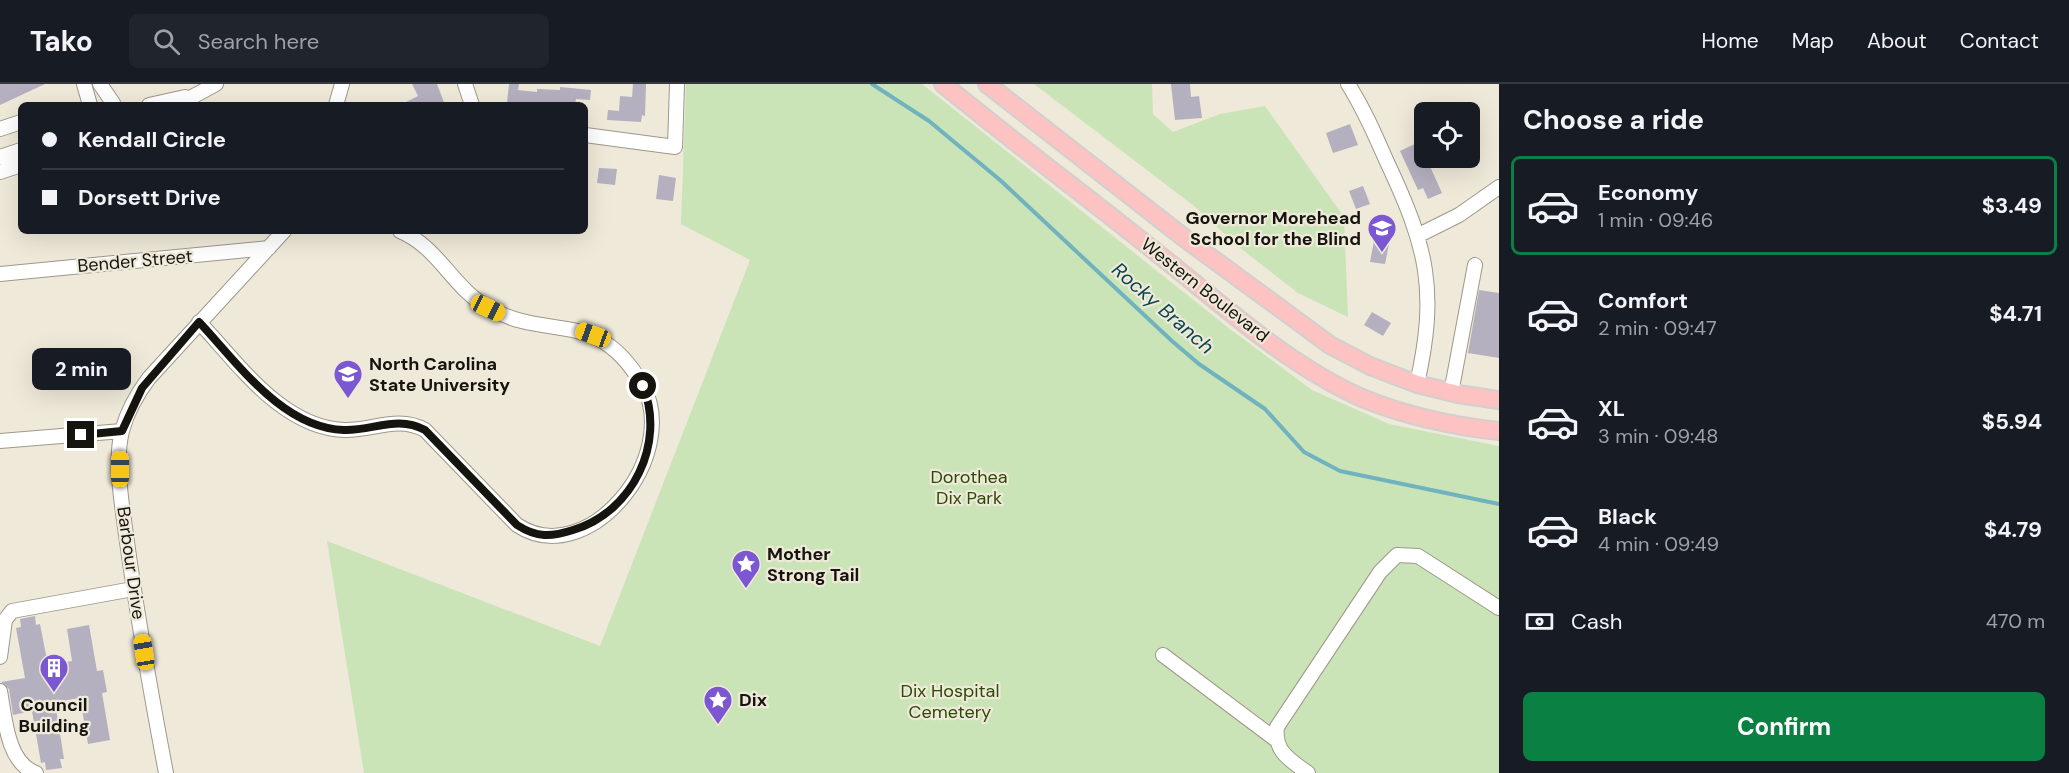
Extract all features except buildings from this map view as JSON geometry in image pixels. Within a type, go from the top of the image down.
[{"type":"main road","name":"Western Boulevard","points":[[943,84],[1249,325],[1319,375],[1362,398],[1393,409],[1438,422],[1499,432]]},
{"type":"main road","name":"Western Boulevard","points":[[987,84],[1301,325],[1370,366],[1417,384],[1451,393],[1499,400]]},
{"type":"street","points":[[84,84],[89,102]]},
{"type":"street","points":[[100,84],[111,102]]},
{"type":"street","points":[[181,102],[216,84]]},
{"type":"street","points":[[337,102],[342,84]]},
{"type":"street","points":[[465,84],[471,102]]},
{"type":"street","points":[[588,135],[675,147],[677,84]]},
{"type":"street","points":[[1348,84],[1361,105],[1419,235],[1426,270],[1428,321],[1417,384]]},
{"type":"street","points":[[163,102],[190,96]]},
{"type":"street","points":[[0,129],[18,123]]},
{"type":"street","points":[[0,157],[18,151]]},
{"type":"street","points":[[0,172],[18,166]]},
{"type":"street","points":[[1419,235],[1459,215],[1499,187]]},
{"type":"street","name":"Barbour Drive","points":[[166,773],[134,589],[120,469],[122,431],[142,388],[199,322],[281,234]]},
{"type":"street","points":[[199,322],[279,403],[303,418],[343,430],[402,422],[413,423],[425,430],[517,525],[531,534],[542,536],[561,534],[581,528],[610,512],[630,490],[645,462],[649,444],[648,398],[634,373],[616,352],[593,335],[567,327],[515,320],[488,308],[465,290],[424,244],[406,234]]},
{"type":"street","name":"Bender Street","points":[[0,274],[269,248]]},
{"type":"street","points":[[1451,393],[1475,266]]},
{"type":"street","points":[[0,441],[122,431]]},
{"type":"street","points":[[1308,773],[1279,750],[1275,739],[1277,727],[1380,573],[1397,555],[1418,556],[1499,608]]},
{"type":"street","points":[[0,657],[5,620],[12,611],[134,589]]},
{"type":"street","points":[[1163,655],[1275,739]]},
{"type":"street","points":[[0,691],[16,759],[28,770],[36,773]]},
{"type":"green space","name":"Dorothea Dix Park","points":[[686,84],[922,84],[1230,329],[1312,390],[1389,424],[1499,446],[1499,773],[364,773],[327,541],[600,646],[750,260],[681,224]]},
{"type":"green space","points":[[1034,84],[1152,84],[1153,114],[1173,132],[1220,114],[1265,106],[1344,217],[1348,317],[1298,293],[1239,247],[1194,206]]},
{"type":"waterway","name":"Rocky Branch","points":[[872,84],[929,121],[1000,180],[1172,341],[1199,364],[1265,409],[1304,452],[1340,471],[1499,504]]},
{"type":"place","name":"Governor Morehead School for the Blind","points":[[1382,254]]},
{"type":"place","name":"North Carolina State University","points":[[348,400]]},
{"type":"place","name":"Mother Strong Tail","points":[[746,590]]},
{"type":"place","name":"Council Building","points":[[54,694]]},
{"type":"place","name":"Dix","points":[[718,726]]},
{"type":"route","points":[[81,435],[122,431],[132,406],[148,378],[199,322],[279,403],[303,418],[326,427],[343,430],[402,422],[413,423],[425,430],[517,525],[531,534],[542,536],[561,534],[596,521],[610,512],[630,490],[645,462],[649,444],[650,411],[643,386]]},
{"type":"park label","name":"Dix Hospital Cemetery","points":[[950,701]]}]
